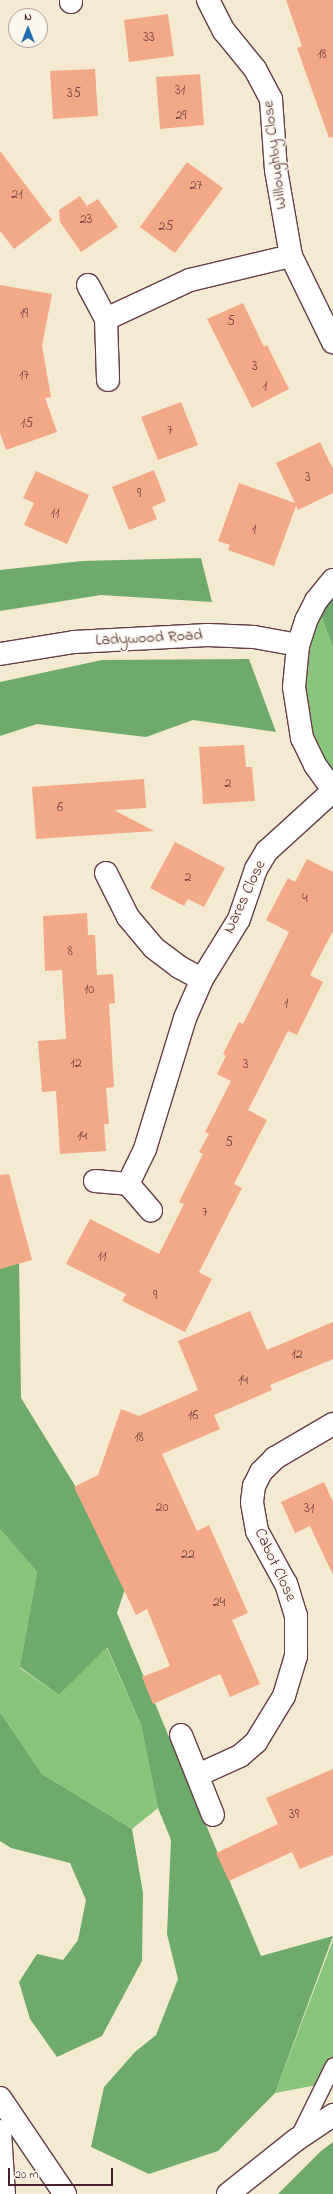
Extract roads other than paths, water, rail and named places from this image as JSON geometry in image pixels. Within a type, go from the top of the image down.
[{"type":"street","name":"Willoughby Close","points":[[208,0],[224,31],[255,69],[271,100],[276,170],[291,256],[333,342]]},
{"type":"street","points":[[106,319],[190,280],[291,256]]},
{"type":"street","points":[[88,285],[106,319],[108,380]]},
{"type":"street","points":[[333,580],[316,601],[306,621],[298,645],[294,687],[302,738],[315,765],[333,791]]},
{"type":"street","name":"Ladywood Road","points":[[0,654],[74,642],[208,635],[254,637],[298,645]]},
{"type":"street","name":"Nares Close","points":[[128,1184],[145,1148],[158,1110],[172,1056],[202,979],[239,919],[256,870],[267,851],[333,791]]},
{"type":"street","points":[[106,873],[128,917],[154,948],[179,967],[202,979]]},
{"type":"street","points":[[94,1181],[128,1184],[151,1210]]},
{"type":"street","name":"Cabot Close","points":[[198,1776],[240,1756],[269,1724],[284,1696],[296,1656],[296,1616],[286,1584],[257,1532],[252,1502],[254,1486],[261,1472],[275,1458],[333,1424]]},
{"type":"street","points":[[181,1735],[214,1815]]},
{"type":"street","points":[[0,2098],[65,2194]]},
{"type":"street","points":[[227,2193],[296,2140],[333,2115]]},
{"type":"street","points":[[0,2131],[4,2194]]},
{"type":"lane","points":[[296,2140],[333,2065]]}]
